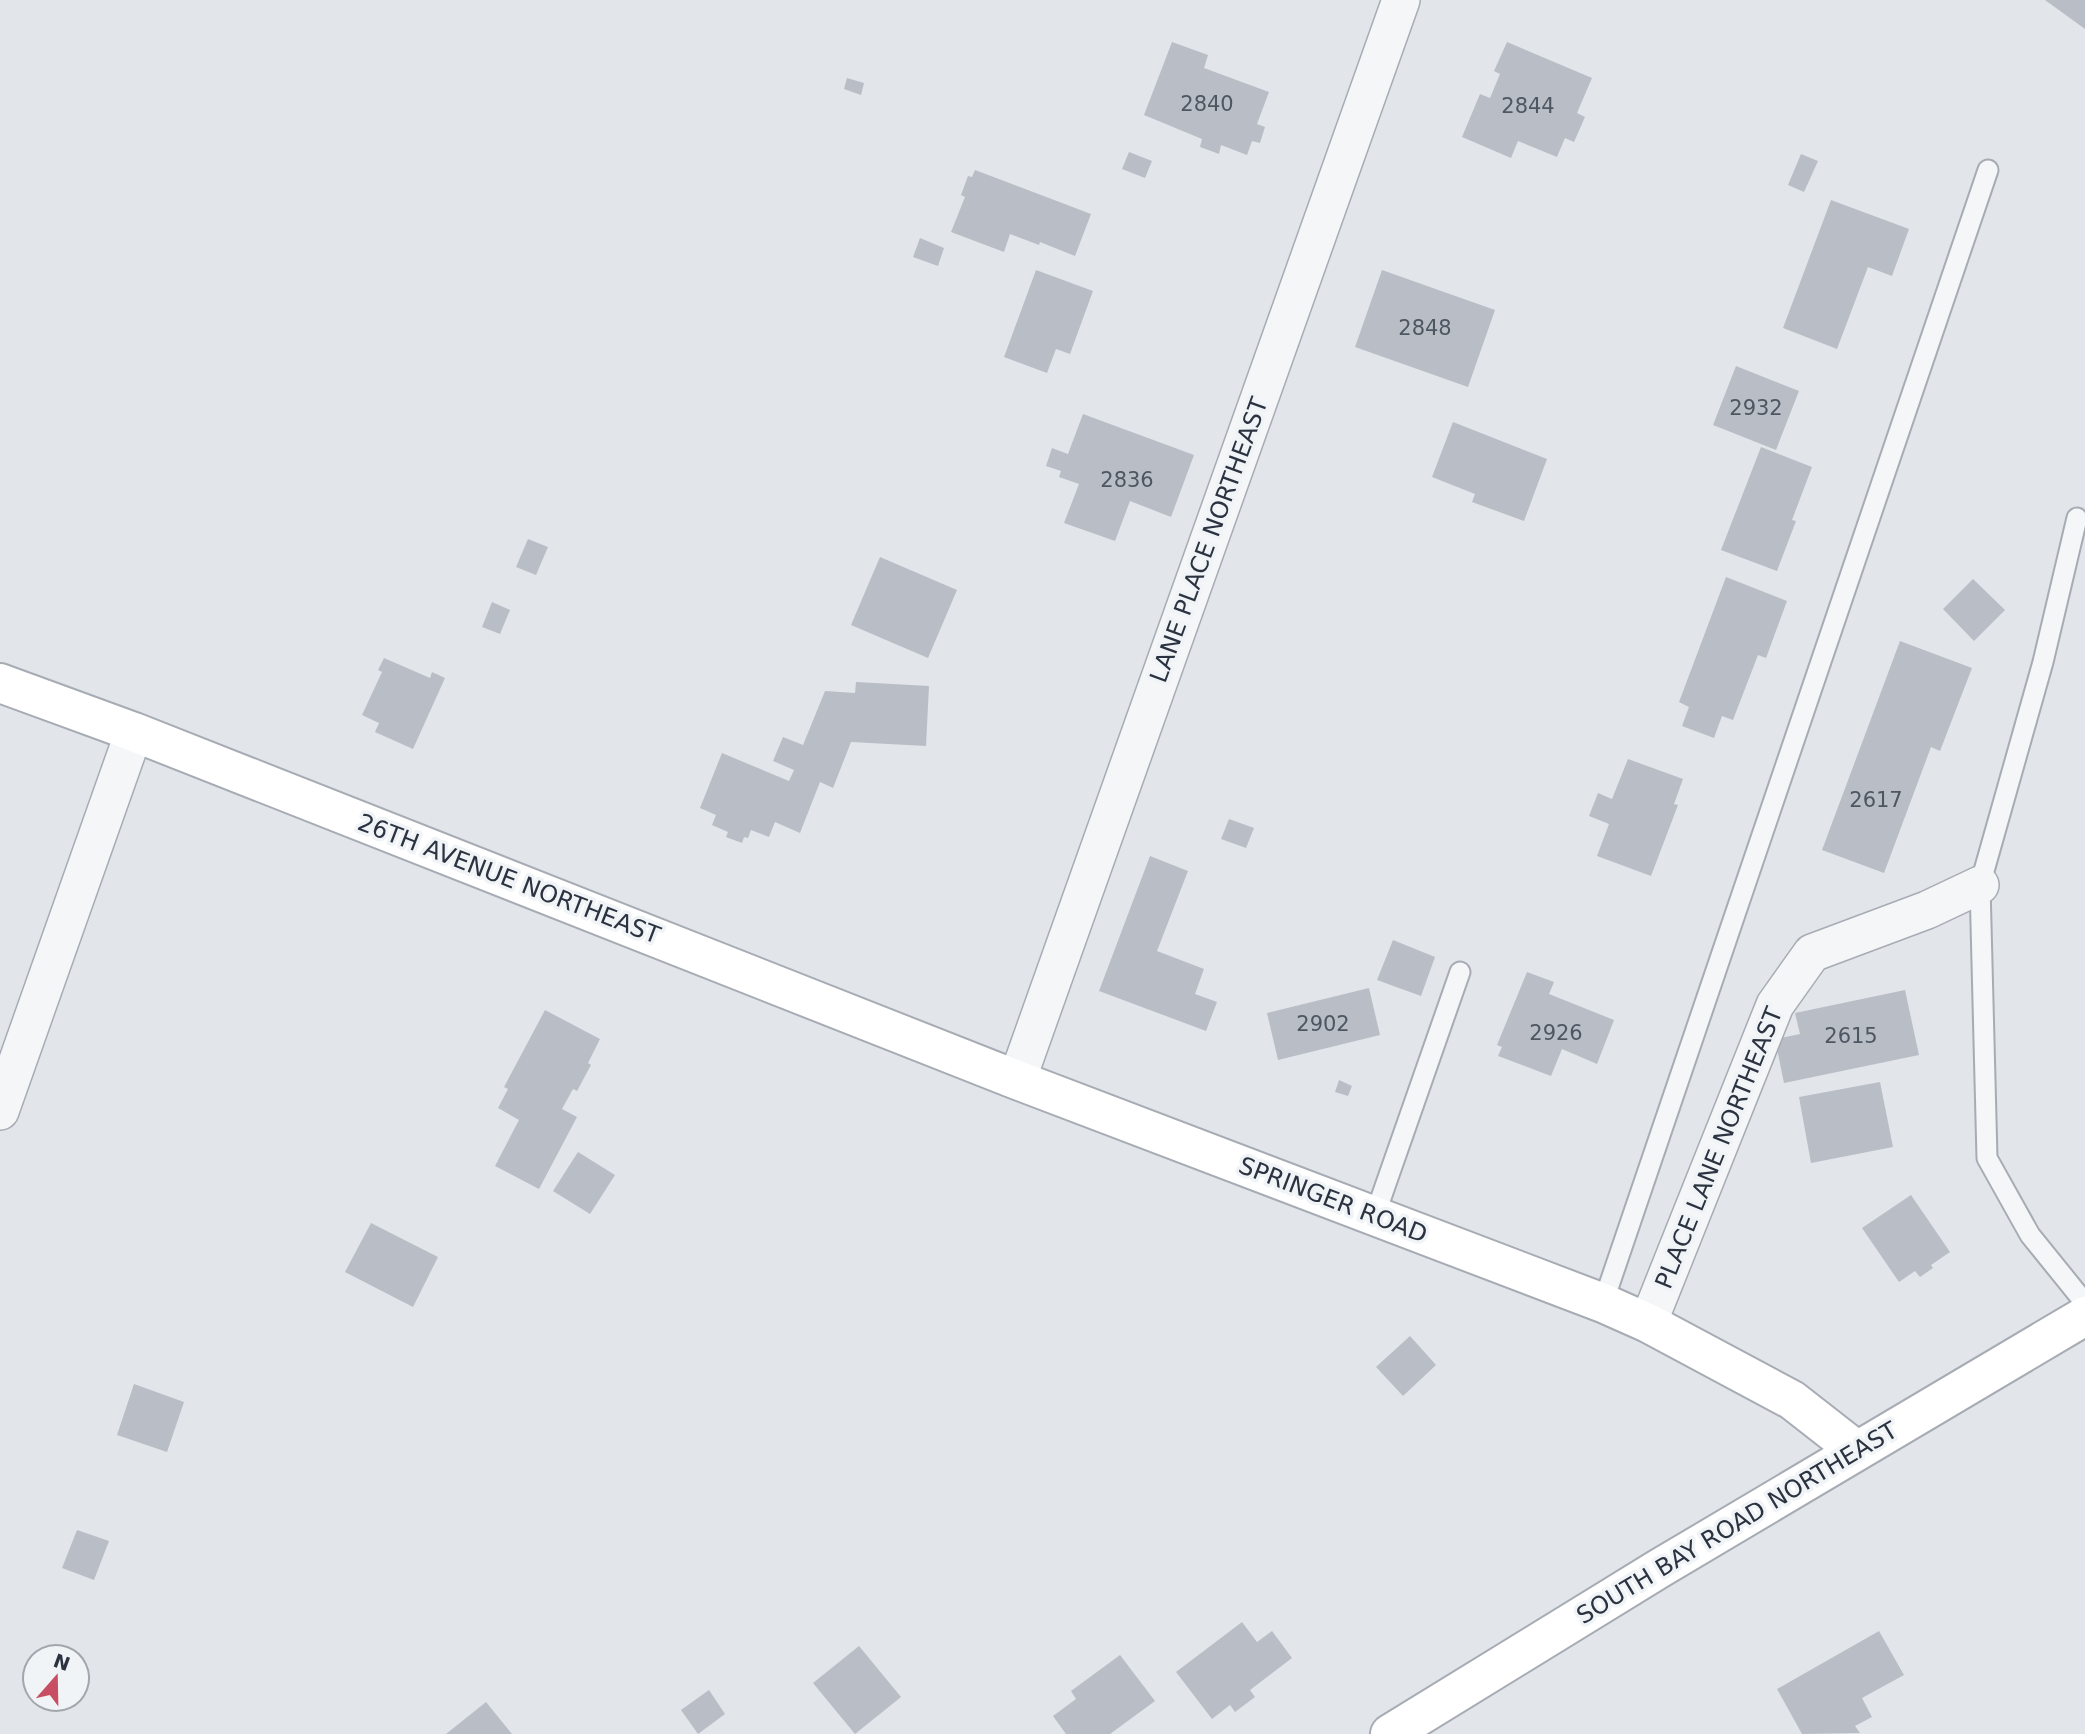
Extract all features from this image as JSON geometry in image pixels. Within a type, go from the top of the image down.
[{"type":"street","name":"LANE PLACE NORTHEAST","points":[[1017,1080],[1401,0]]},
{"type":"street","name":"26TH AVENUE NORTHEAST","points":[[0,683],[134,732],[1017,1080]]},
{"type":"street","points":[[0,1111],[134,732]]},
{"type":"street","name":"PLACE LANE NORTHEAST","points":[[1648,1323],[1775,1005],[1812,953],[1927,910],[1980,885]]},
{"type":"street","name":"SPRINGER ROAD","points":[[1017,1080],[1375,1215],[1648,1323]]},
{"type":"street","name":"SOUTH BAY ROAD NORTHEAST","points":[[1390,1734],[1856,1450],[2085,1316]]},
{"type":"street","points":[[1648,1323],[1793,1400],[1856,1450]]},
{"type":"lane","points":[[1603,1303],[1988,170]]},
{"type":"lane","points":[[2077,518],[2043,662],[1980,885],[1987,1158],[2030,1235],[2085,1303]]},
{"type":"lane","points":[[1375,1215],[1460,972]]},
{"type":"building","points":[[2045,0],[2085,0],[2085,29]]},
{"type":"building","points":[[1172,42],[1208,55],[1204,68],[1269,92],[1257,124],[1265,127],[1260,143],[1252,141],[1247,155],[1221,145],[1219,154],[1200,147],[1202,139],[1144,115]]},
{"type":"building","points":[[1507,42],[1592,78],[1577,113],[1585,117],[1574,142],[1565,138],[1557,157],[1518,141],[1511,158],[1462,137],[1480,94],[1490,98],[1500,74],[1494,71]]},
{"type":"building","points":[[847,78],[864,83],[861,95],[844,89]]},
{"type":"building","points":[[1129,152],[1152,161],[1145,178],[1122,169]]},
{"type":"building","points":[[1801,154],[1818,161],[1804,192],[1788,185]]},
{"type":"building","points":[[975,170],[1091,214],[1075,256],[1010,234],[1004,252],[951,232],[965,197],[961,195],[968,176],[972,177]]},
{"type":"building","points":[[1831,200],[1909,229],[1892,276],[1868,267],[1837,349],[1783,328]]},
{"type":"building","points":[[920,238],[944,248],[938,266],[913,257]]},
{"type":"building","points":[[1036,270],[1093,291],[1070,354],[1056,349],[1047,373],[1004,357]]},
{"type":"building","points":[[1382,270],[1495,310],[1468,387],[1355,347]]},
{"type":"building","points":[[1736,366],[1799,391],[1776,450],[1713,425]]},
{"type":"building","points":[[1083,414],[1194,455],[1171,517],[1130,501],[1115,541],[1064,523],[1079,484],[1059,477],[1061,471],[1046,466],[1052,448],[1068,454]]},
{"type":"building","points":[[1453,422],[1547,459],[1524,521],[1472,502],[1475,494],[1432,477]]},
{"type":"building","points":[[1761,447],[1812,467],[1777,571],[1721,550]]},
{"type":"building","points":[[528,539],[548,547],[536,575],[516,567]]},
{"type":"building","points":[[880,557],[957,590],[928,658],[851,625]]},
{"type":"building","points":[[1726,577],[1787,601],[1766,658],[1758,655],[1733,720],[1722,716],[1714,738],[1682,726],[1689,707],[1679,702]]},
{"type":"building","points":[[1973,579],[2005,610],[1974,641],[1943,609]]},
{"type":"building","points":[[492,602],[510,610],[500,634],[482,627]]},
{"type":"building","points":[[1900,641],[1972,668],[1940,751],[1931,747],[1884,873],[1822,850]]},
{"type":"building","points":[[384,658],[430,678],[432,672],[445,678],[413,749],[375,732],[379,723],[362,715],[382,672],[378,670]]},
{"type":"building","points":[[856,682],[929,686],[926,746],[851,742],[833,788],[820,782],[800,833],[775,822],[769,837],[751,830],[742,843],[726,837],[728,832],[712,825],[716,815],[700,808],[722,753],[789,781],[794,770],[773,761],[783,737],[803,745],[825,691],[855,693]]},
{"type":"building","points":[[1628,759],[1683,779],[1674,804],[1678,805],[1651,876],[1597,856],[1609,824],[1589,816],[1598,793],[1612,799]]},
{"type":"building","points":[[1229,819],[1254,828],[1246,848],[1221,839]]},
{"type":"building","points":[[1150,856],[1188,871],[1157,951],[1204,969],[1195,994],[1217,1002],[1206,1031],[1099,991]]},
{"type":"building","points":[[1393,940],[1435,957],[1421,996],[1377,980]]},
{"type":"building","points":[[1527,972],[1554,982],[1549,994],[1614,1020],[1597,1064],[1562,1049],[1551,1076],[1498,1056],[1502,1047],[1497,1045]]},
{"type":"building","points":[[1369,988],[1380,1035],[1278,1060],[1267,1013]]},
{"type":"building","points":[[1905,990],[1919,1055],[1784,1083],[1775,1039],[1800,1034],[1795,1013]]},
{"type":"building","points":[[545,1010],[600,1039],[588,1063],[591,1065],[577,1091],[573,1089],[562,1109],[577,1117],[539,1189],[495,1166],[519,1120],[498,1108],[508,1089],[504,1087]]},
{"type":"building","points":[[1339,1080],[1352,1086],[1348,1096],[1335,1092]]},
{"type":"building","points":[[1880,1082],[1893,1147],[1811,1163],[1799,1097]]},
{"type":"building","points":[[578,1152],[615,1175],[590,1214],[553,1191]]},
{"type":"building","points":[[1911,1195],[1950,1252],[1931,1265],[1933,1268],[1920,1277],[1915,1271],[1899,1282],[1862,1228]]},
{"type":"building","points":[[371,1223],[438,1257],[413,1307],[345,1272]]},
{"type":"building","points":[[1410,1336],[1436,1365],[1403,1396],[1376,1367]]},
{"type":"building","points":[[134,1384],[184,1402],[167,1452],[117,1435]]},
{"type":"building","points":[[77,1530],[109,1541],[94,1580],[62,1568]]},
{"type":"building","points":[[1242,1622],[1257,1642],[1272,1631],[1292,1658],[1250,1690],[1255,1697],[1235,1712],[1230,1705],[1212,1719],[1176,1672]]},
{"type":"building","points":[[1879,1631],[1904,1675],[1862,1698],[1872,1717],[1855,1726],[1860,1733],[1802,1734],[1777,1689]]},
{"type":"building","points":[[859,1646],[901,1697],[855,1734],[813,1683]]},
{"type":"building","points":[[1120,1655],[1155,1701],[1110,1734],[1066,1734],[1053,1716],[1076,1699],[1071,1691]]},
{"type":"building","points":[[709,1690],[725,1714],[698,1734],[681,1710]]},
{"type":"building","points":[[486,1702],[512,1734],[446,1734]]}]
